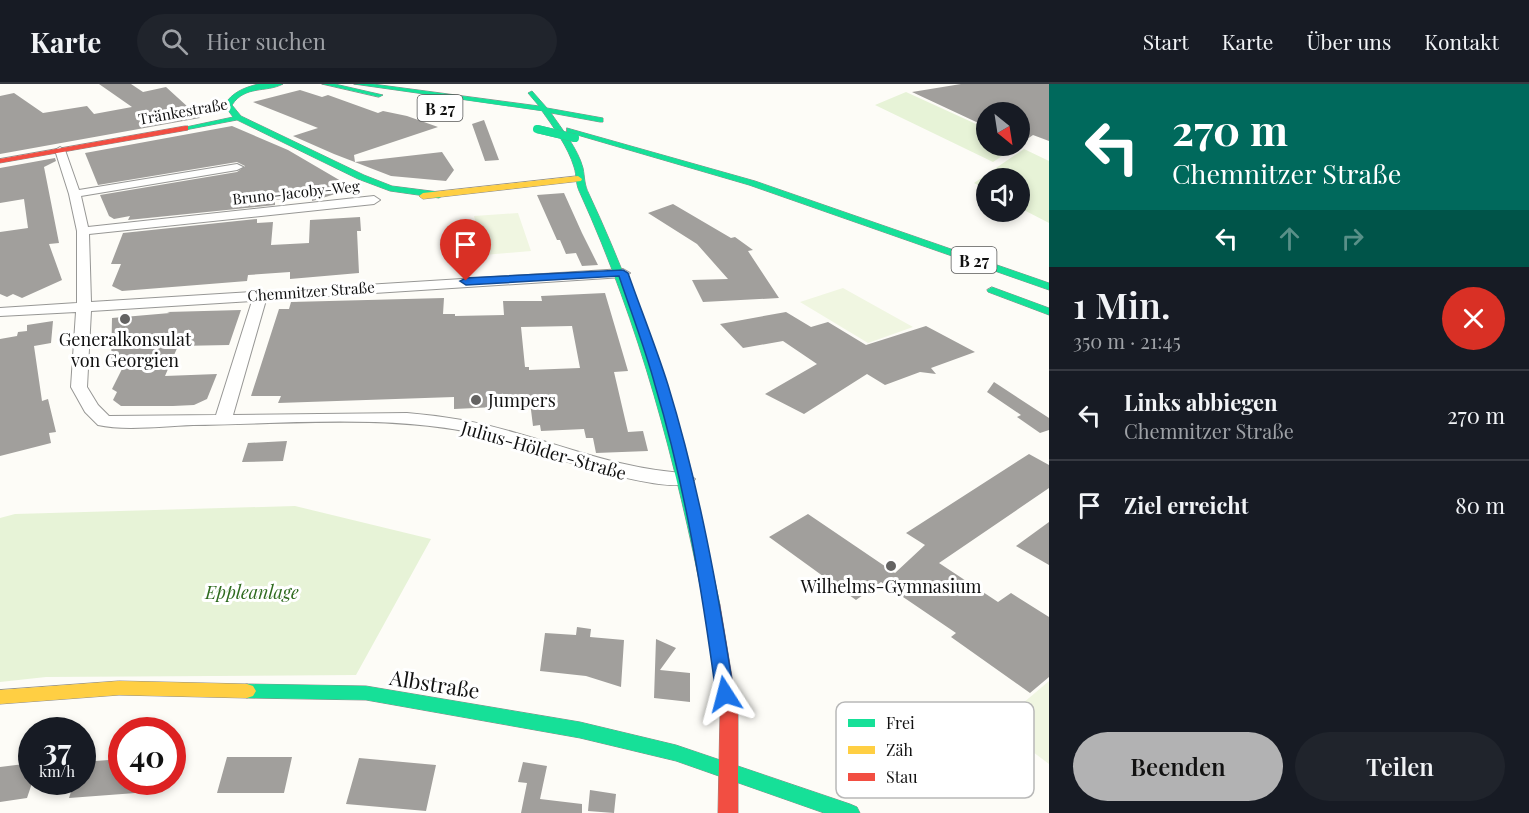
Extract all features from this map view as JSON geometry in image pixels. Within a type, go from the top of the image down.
[{"type":"main road","points":[[238,118],[228,105],[236,95],[256,87],[280,84]]},
{"type":"main road","name":"B 27","points":[[320,85],[352,85],[614,123]]},
{"type":"main road","points":[[352,85],[505,103],[534,110],[578,167],[580,174],[578,179],[623,273],[661,384],[686,479],[715,623],[730,735],[728,813]]},
{"type":"main road","name":"B 27","points":[[352,85],[453,111]]},
{"type":"main road","points":[[534,110],[562,160],[554,179],[584,193]]},
{"type":"main road","name":"B 27","points":[[534,110],[573,134],[761,193],[856,231],[885,237],[1049,298]]},
{"type":"main road","name":"Tränkestraße","points":[[0,161],[238,118],[301,146],[361,177],[390,188],[439,195]]},
{"type":"main road","name":"B 27","points":[[573,134],[687,161],[899,232],[1049,287]]},
{"type":"main road","name":"B 27","points":[[676,146],[756,178],[780,191]]},
{"type":"main road","points":[[361,177],[374,200]]},
{"type":"main road","name":"Bruno-Jacoby-Weg","points":[[374,200],[512,187],[554,179],[578,179]]},
{"type":"main road","points":[[981,285],[1049,312]]},
{"type":"main road","name":"Albstraße","points":[[0,697],[131,688],[366,693],[580,730],[676,753],[850,813]]},
{"type":"street","name":"Julius-Hölder-Straße","points":[[60,150],[75,194],[83,231],[84,305],[79,387],[91,408],[104,420],[311,416],[407,418],[445,422],[510,436],[630,475],[686,479]]},
{"type":"street","points":[[75,194],[237,167]]},
{"type":"street","name":"Bruno-Jacoby-Weg","points":[[83,231],[374,200]]},
{"type":"street","name":"Chemnitzer Straße","points":[[0,312],[623,273]]},
{"type":"street","points":[[223,419],[261,294]]},
{"type":"green space","points":[[906,92],[976,124],[976,154],[875,105]]},
{"type":"green space","points":[[1030,152],[1049,161],[1049,223],[1030,213],[1030,168],[996,168],[1014,156],[1030,156]]},
{"type":"green space","points":[[981,156],[1002,156],[993,162]]},
{"type":"green space","points":[[518,213],[531,251],[484,255],[474,216]]},
{"type":"green space","points":[[843,288],[913,327],[868,343],[800,302]]},
{"type":"green space","name":"Eppleanlage","points":[[295,506],[431,539],[356,675],[46,677],[0,682],[0,518],[15,514]]},
{"type":"green space","points":[[1049,681],[1049,764],[1034,753],[1034,702],[1024,702]]},
{"type":"building","points":[[99,84],[131,84],[143,92],[166,87],[200,118],[0,154],[0,96],[14,93],[43,113],[87,106],[94,114],[132,107]]},
{"type":"building","points":[[961,84],[1049,84],[1049,141],[1033,135],[1030,137],[1030,102],[976,102],[976,122],[912,92]]},
{"type":"building","points":[[300,90],[322,97],[328,95],[378,113],[383,111],[407,116],[438,127],[354,155],[355,162],[442,152],[454,170],[446,181],[391,176],[334,154],[293,136],[318,128],[253,102]]},
{"type":"building","points":[[484,120],[499,160],[485,161],[472,124]]},
{"type":"building","points":[[232,126],[288,150],[351,189],[312,201],[312,197],[275,200],[275,205],[128,220],[130,216],[114,219],[109,216],[100,195],[237,172],[245,166],[237,162],[98,185],[85,153]]},
{"type":"building","points":[[55,158],[56,161],[44,167],[59,243],[49,244],[62,280],[22,298],[13,294],[7,297],[0,294],[0,232],[28,228],[24,199],[0,203],[0,168]]},
{"type":"building","points":[[564,193],[598,265],[582,266],[576,253],[566,254],[560,240],[557,240],[537,195]]},
{"type":"building","points":[[673,204],[731,238],[735,237],[753,250],[748,251],[779,298],[703,302],[692,280],[728,279],[697,244],[648,213]]},
{"type":"building","points":[[360,217],[361,231],[357,231],[359,273],[290,279],[290,272],[248,275],[247,281],[122,291],[112,286],[121,264],[111,264],[123,233],[257,219],[257,223],[273,222],[271,245],[309,243],[310,220]]},
{"type":"building","points":[[605,293],[628,371],[614,372],[628,432],[643,431],[648,451],[596,453],[593,438],[586,438],[584,429],[541,431],[540,425],[533,426],[530,402],[496,403],[496,407],[454,409],[454,397],[278,403],[281,396],[251,396],[279,309],[289,309],[291,302],[444,298],[443,314],[455,314],[455,316],[504,315],[503,301],[542,301],[541,296]],"holes":[[[572,326],[580,368],[529,370],[529,367],[525,367],[521,327]]]},
{"type":"building","points":[[241,310],[229,345],[178,346],[165,376],[217,374],[207,399],[194,405],[173,406],[121,406],[113,400],[117,392],[112,389],[122,369],[111,369],[112,318],[170,313],[167,312]]},
{"type":"building","points":[[786,312],[811,327],[828,322],[866,345],[926,326],[975,352],[931,368],[936,374],[920,372],[885,385],[867,374],[804,414],[765,394],[817,364],[783,341],[743,348],[720,324]]},
{"type":"building","points":[[53,321],[51,343],[34,346],[42,401],[48,399],[56,432],[49,433],[51,443],[0,456],[0,339],[17,336],[18,332],[27,331],[27,325]]},
{"type":"building","points":[[994,382],[1049,418],[1049,430],[1040,433],[1017,417],[1021,415],[987,392]]},
{"type":"building","points":[[287,441],[283,461],[242,462],[248,443]]},
{"type":"building","points":[[1029,454],[1049,465],[1049,488],[939,563],[998,602],[1011,593],[1049,617],[1049,677],[1030,693],[951,637],[956,633],[881,582],[856,600],[769,537],[808,514],[895,573],[925,545],[906,533]]},
{"type":"building","points":[[1049,522],[1049,565],[1016,546]]},
{"type":"building","points":[[577,627],[591,629],[590,637],[624,640],[621,687],[586,676],[540,671],[545,633],[576,635]]},
{"type":"building","points":[[656,639],[676,648],[660,670],[690,673],[690,702],[654,698]]},
{"type":"building","points":[[227,757],[292,757],[284,793],[217,793]]},
{"type":"building","points":[[359,758],[436,765],[426,811],[346,804]]},
{"type":"building","points":[[108,760],[109,795],[69,798],[70,795],[96,795],[96,761]]},
{"type":"building","points":[[523,762],[547,766],[540,799],[582,804],[582,813],[521,813],[527,783],[518,782]]},
{"type":"building","points":[[18,765],[18,795],[28,795],[27,798],[0,802],[0,767]]},
{"type":"building","points":[[590,790],[616,794],[614,813],[588,811]]},
{"type":"traffic: fast","points":[[238,118],[228,105],[238,94],[251,88],[280,84]]},
{"type":"traffic: fast","points":[[325,84],[379,95]]},
{"type":"traffic: fast","points":[[357,84],[514,104],[600,120]]},
{"type":"traffic: fast","points":[[532,93],[558,128],[578,166],[580,184],[624,286],[643,338],[675,443],[712,605]]},
{"type":"traffic: fast","points":[[185,128],[238,118],[361,177],[390,188],[439,195]]},
{"type":"traffic: fast","points":[[537,129],[575,138]]},
{"type":"traffic: fast","points":[[570,130],[752,183],[1049,287]]},
{"type":"traffic: fast","points":[[992,290],[1049,312]]},
{"type":"traffic: fast","points":[[247,691],[366,693],[580,730],[676,753],[850,813]]},
{"type":"traffic: slow","points":[[423,196],[578,179]]},
{"type":"traffic: slow","points":[[0,697],[119,688],[247,691]]},
{"type":"traffic: jam","points":[[0,161],[185,128]]},
{"type":"traffic: jam","points":[[712,605],[729,713],[728,813]]},
{"type":"place","name":"Generalkonsulat von Georgien","points":[[125,319]]},
{"type":"place","name":"Jumpers","points":[[476,400]]},
{"type":"place","name":"Wilhelms-Gymnasium","points":[[891,566]]},
{"type":"route","points":[[466,281],[623,273],[661,384],[686,479],[713,611],[725,694]]}]
